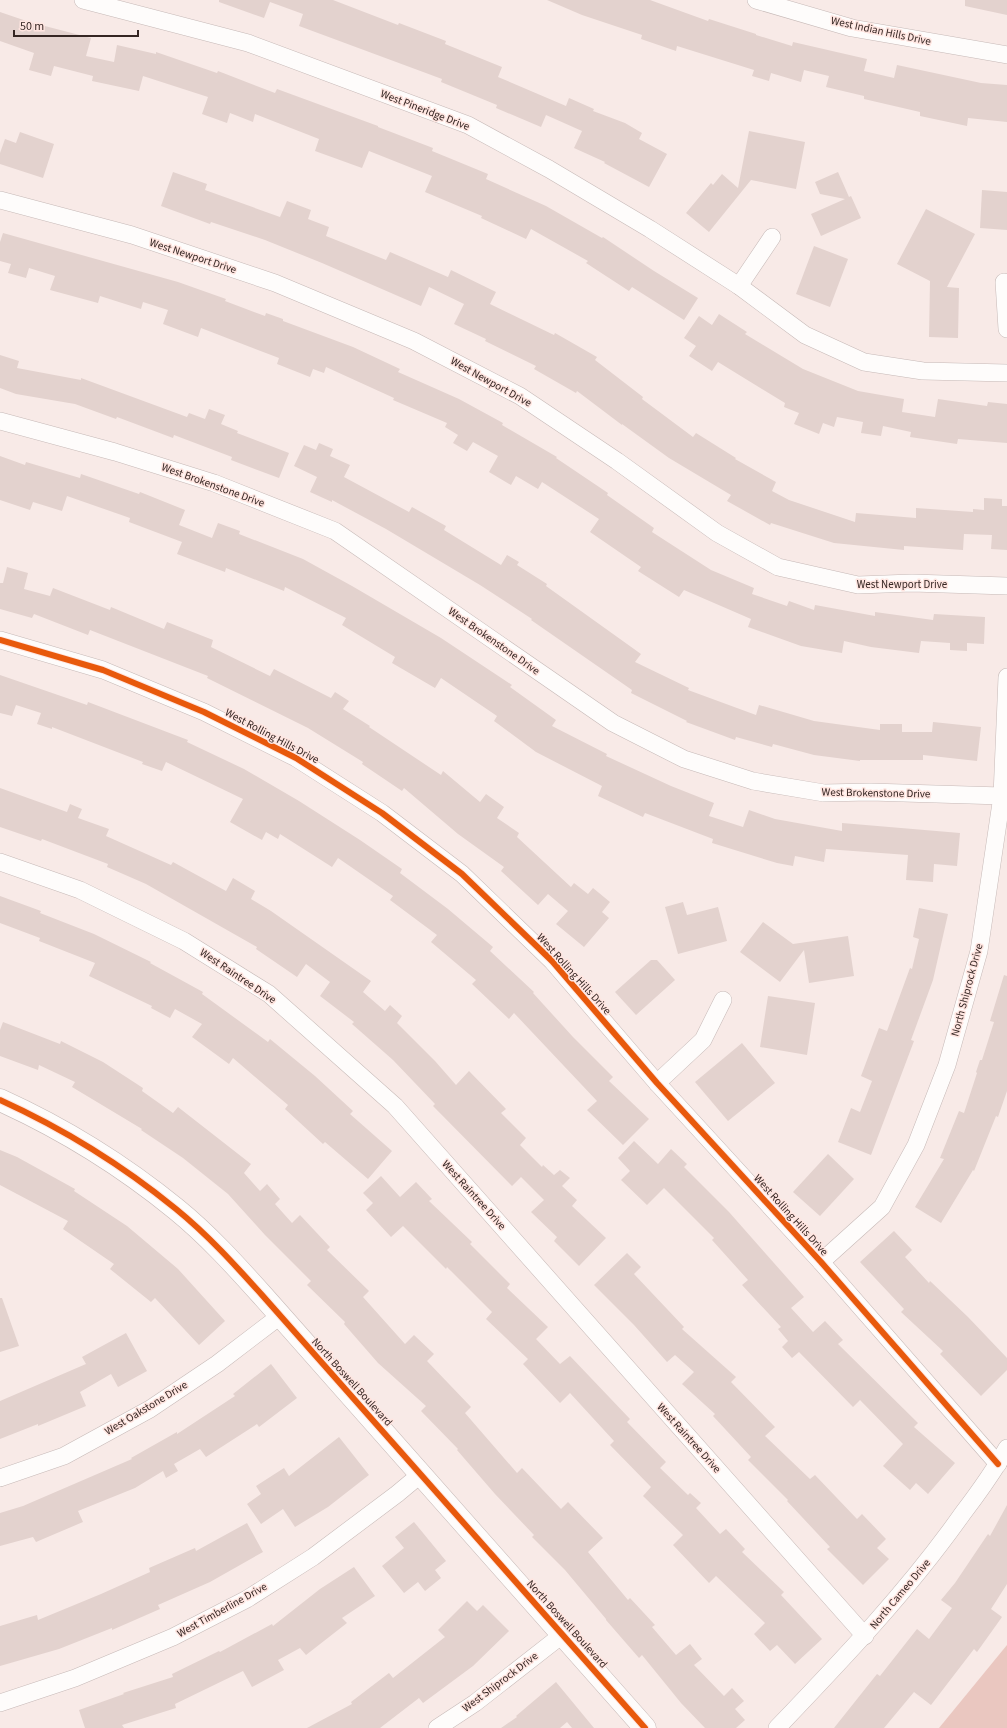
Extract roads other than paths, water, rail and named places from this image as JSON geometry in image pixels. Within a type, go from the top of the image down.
[{"type":"street","name":"West Pineridge Drive","points":[[83,0],[248,43],[468,125],[549,169],[650,229],[739,286],[805,335],[864,362],[923,371],[1007,373]]},
{"type":"street","name":"West Indian Hills Drive","points":[[756,0],[852,28],[1007,55]]},
{"type":"street","name":"West Newport Drive","points":[[0,200],[132,235],[275,283],[414,341],[520,396],[617,461],[717,533],[778,567],[858,585],[912,583],[1007,586]]},
{"type":"street","points":[[739,286],[772,237]]},
{"type":"street","points":[[1004,282],[1007,328]]},
{"type":"street","name":"West Brokenstone Drive","points":[[0,421],[115,452],[214,483],[335,531],[613,722],[684,759],[753,781],[824,793],[870,792],[1002,796]]},
{"type":"street","name":"West Rolling Hills Drive","points":[[0,640],[103,670],[204,712],[296,758],[382,812],[462,874],[552,961],[657,1083],[821,1262],[998,1464]]},
{"type":"street","name":"North Shiprock Drive","points":[[821,1262],[882,1207],[916,1145],[947,1065],[979,951],[1002,796],[1007,678]]},
{"type":"street","name":"West Raintree Drive","points":[[0,862],[80,890],[184,941],[269,994],[395,1106],[865,1636]]},
{"type":"street","points":[[657,1083],[703,1040],[723,1000]]},
{"type":"street","name":"North Boswell Boulevard","points":[[0,1100],[61,1129],[132,1174],[177,1210],[219,1248],[645,1728]]},
{"type":"street","name":"West Oakstone Drive","points":[[0,1478],[64,1456],[150,1409],[217,1364],[280,1316]]},
{"type":"street","name":"North Cameo Drive","points":[[777,1728],[865,1636],[935,1553],[998,1464],[1007,1448]]},
{"type":"street","name":"West Timberline Drive","points":[[0,1702],[82,1675],[173,1637],[247,1599],[313,1557],[397,1494],[421,1474]]},
{"type":"street","name":"West Shiprock Drive","points":[[437,1728],[475,1703],[562,1635]]}]
